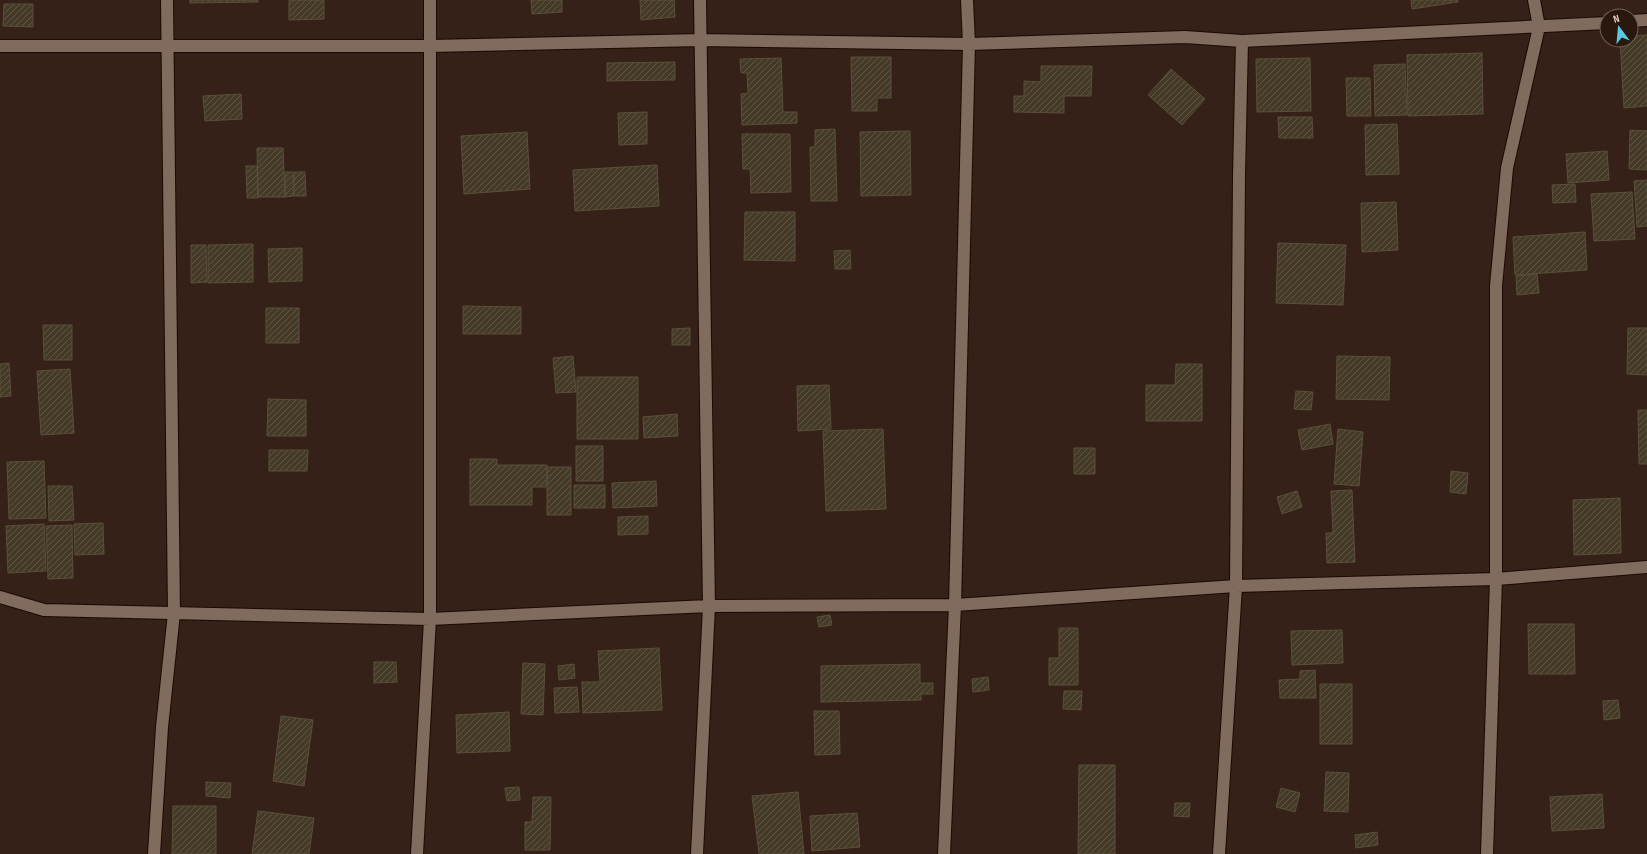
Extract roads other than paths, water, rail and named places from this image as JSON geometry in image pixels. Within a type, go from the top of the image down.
[{"type":"street","points":[[154,854],[162,727],[174,613],[167,0]]},
{"type":"street","points":[[416,854],[430,619],[430,0]]},
{"type":"street","points":[[697,854],[709,606],[700,0]]},
{"type":"street","points":[[944,854],[955,605],[969,44],[967,0]]},
{"type":"street","points":[[1487,854],[1496,579],[1496,286],[1507,168],[1539,27],[1534,0]]},
{"type":"street","points":[[0,46],[431,46],[701,40],[969,44],[1184,37],[1242,41],[1599,23]]},
{"type":"street","points":[[1219,854],[1236,586],[1238,183],[1242,41]]},
{"type":"street","points":[[0,597],[44,610],[430,619],[709,606],[955,605],[1236,586],[1496,579],[1647,567]]}]
